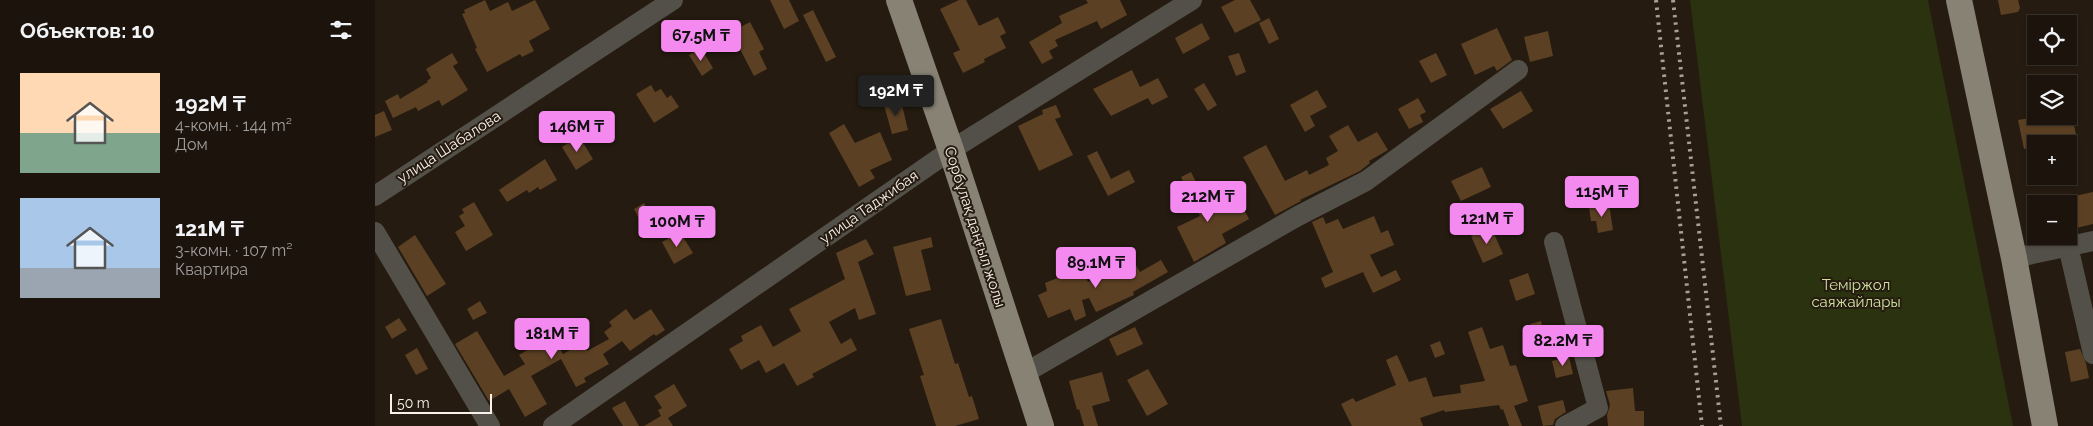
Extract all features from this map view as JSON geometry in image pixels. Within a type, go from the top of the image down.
[{"type":"main road","name":"Сорбұлақ даңғыл жолы","points":[[899,0],[951,150],[1041,426]]},
{"type":"main road","points":[[1959,0],[2013,258],[2045,426]]},
{"type":"street","name":"улица Шабалова","points":[[375,196],[673,0]]},
{"type":"street","name":"улица Таджибая","points":[[553,426],[951,150],[1193,0]]},
{"type":"street","points":[[1023,374],[1298,216],[1366,181],[1519,70]]},
{"type":"street","points":[[375,232],[490,426]]},
{"type":"street","points":[[2013,258],[2093,241]]},
{"type":"street","points":[[1554,242],[1598,408],[1565,426]]},
{"type":"street","points":[[2068,246],[2093,354]]},
{"type":"green space","name":"Теміржол саяжайлары","points":[[1690,0],[1928,0],[2013,426],[1742,426]]},
{"type":"building","points":[[485,0],[490,11],[508,2],[512,11],[535,0],[550,29],[529,41],[534,51],[522,57],[520,54],[487,72],[475,49],[477,48],[462,14],[465,13],[464,10]]},
{"type":"building","points":[[770,0],[789,0],[799,21],[784,29]]},
{"type":"building","points":[[959,0],[966,0],[979,26],[998,17],[1006,33],[1000,36],[1006,48],[984,59],[985,62],[963,73],[953,53],[960,50],[940,9]]},
{"type":"building","points":[[1086,0],[1120,0],[1127,15],[1101,29],[1097,21],[1055,40],[1058,46],[1049,51],[1053,58],[1042,64],[1029,42],[1062,23],[1059,16],[1088,3]]},
{"type":"building","points":[[1235,0],[1250,0],[1261,20],[1235,33],[1221,7]]},
{"type":"building","points":[[1998,0],[2018,0],[2020,8],[2018,12],[2001,15]]},
{"type":"building","points":[[813,10],[836,57],[826,62],[803,15]]},
{"type":"building","points":[[1269,18],[1279,39],[1269,44],[1259,23]]},
{"type":"building","points":[[750,22],[764,49],[759,52],[767,69],[754,76],[731,32]]},
{"type":"building","points":[[1202,23],[1210,39],[1183,54],[1175,38]]},
{"type":"building","points":[[1497,28],[1512,60],[1497,71],[1494,66],[1475,75],[1461,44]]},
{"type":"building","points":[[1548,31],[1553,56],[1530,62],[1524,37]]},
{"type":"building","points":[[701,48],[713,68],[702,76],[689,55]]},
{"type":"building","points":[[452,53],[458,63],[453,66],[468,90],[442,106],[439,100],[418,111],[416,107],[393,118],[385,101],[398,94],[400,99],[428,82],[431,78],[426,69]]},
{"type":"building","points":[[1239,53],[1246,72],[1236,76],[1228,56]]},
{"type":"building","points":[[1436,53],[1447,75],[1431,83],[1419,61]]},
{"type":"building","points":[[1132,70],[1140,87],[1158,78],[1168,97],[1152,105],[1148,98],[1111,116],[1093,89]]},
{"type":"building","points":[[1204,83],[1217,105],[1208,111],[1194,89]]},
{"type":"building","points":[[651,85],[655,92],[661,89],[667,98],[671,95],[679,107],[654,123],[636,94]]},
{"type":"building","points":[[1317,90],[1327,107],[1310,116],[1315,126],[1305,132],[1290,105]]},
{"type":"building","points":[[1521,91],[1533,111],[1503,129],[1490,109]]},
{"type":"building","points":[[1418,98],[1426,112],[1420,115],[1423,122],[1409,129],[1398,109]]},
{"type":"building","points":[[901,101],[908,130],[892,134],[884,105]]},
{"type":"building","points":[[1056,105],[1061,117],[1055,119],[1073,155],[1039,171],[1018,126],[1043,114],[1042,110]]},
{"type":"building","points":[[384,111],[392,130],[375,137],[375,115]]},
{"type":"building","points":[[2027,119],[2027,125],[2074,125],[2076,135],[2027,135],[2027,148],[2024,149],[2018,120]]},
{"type":"building","points":[[844,124],[855,143],[880,132],[892,160],[870,170],[875,178],[859,187],[829,133]]},
{"type":"building","points":[[1348,125],[1358,142],[1377,132],[1388,150],[1369,161],[1370,163],[1360,171],[1300,200],[1275,215],[1243,157],[1266,145],[1285,181],[1307,170],[1309,175],[1329,165],[1326,158],[1338,151],[1329,136]]},
{"type":"building","points":[[579,136],[593,159],[576,170],[562,147]]},
{"type":"building","points":[[1097,151],[1111,179],[1129,170],[1135,182],[1108,196],[1087,156]]},
{"type":"building","points":[[545,159],[557,180],[540,190],[538,187],[529,193],[527,190],[507,202],[499,190]]},
{"type":"building","points":[[1482,167],[1491,187],[1461,201],[1451,181]]},
{"type":"building","points":[[1191,172],[1212,214],[1239,200],[1249,219],[1222,234],[1226,243],[1194,262],[1177,227],[1200,216],[1181,177]]},
{"type":"building","points":[[2093,192],[2093,224],[2077,228],[2077,195]]},
{"type":"building","points":[[474,202],[493,235],[466,251],[455,232],[465,226],[459,216],[464,213],[462,209]]},
{"type":"building","points":[[644,203],[655,224],[645,230],[634,209]]},
{"type":"building","points":[[1609,204],[1613,230],[1598,233],[1596,221],[1591,221],[1589,207]]},
{"type":"building","points":[[1374,216],[1381,233],[1388,230],[1394,245],[1370,255],[1381,277],[1396,270],[1401,280],[1373,293],[1363,272],[1325,288],[1321,278],[1333,272],[1312,222],[1323,217],[1326,224],[1338,219],[1343,229]]},
{"type":"building","points":[[1491,227],[1503,254],[1483,263],[1471,236]]},
{"type":"building","points":[[680,232],[693,253],[674,264],[662,242]]},
{"type":"building","points":[[415,235],[446,284],[427,296],[398,247]]},
{"type":"building","points":[[931,237],[933,247],[921,250],[931,290],[906,296],[893,247]]},
{"type":"building","points":[[866,239],[874,254],[858,262],[876,314],[859,320],[855,308],[829,322],[841,344],[851,338],[857,350],[812,374],[814,377],[797,386],[784,363],[766,373],[759,360],[741,370],[729,349],[743,341],[741,336],[761,325],[773,347],[801,331],[789,309],[845,279],[836,253]]},
{"type":"building","points":[[1133,260],[1140,272],[1161,260],[1168,272],[1133,292],[1134,295],[1096,312],[1089,298],[1082,300],[1086,316],[1075,321],[1070,309],[1048,318],[1038,295],[1047,291],[1045,283],[1082,268],[1088,282]]},
{"type":"building","points":[[1528,273],[1535,294],[1516,301],[1509,280]]},
{"type":"building","points":[[480,301],[487,313],[473,320],[467,309]]},
{"type":"building","points":[[626,309],[634,320],[651,309],[665,330],[656,336],[654,334],[630,351],[622,341],[603,354],[609,364],[584,378],[586,382],[576,387],[561,359],[531,376],[547,404],[525,417],[509,389],[489,401],[455,344],[477,331],[504,376],[525,364],[519,355],[552,336],[563,354],[583,343],[587,351],[609,339],[604,332],[612,326],[609,322]]},
{"type":"building","points":[[399,318],[407,330],[392,339],[385,327]]},
{"type":"building","points":[[941,319],[955,364],[958,363],[969,397],[972,396],[979,419],[955,426],[936,426],[920,376],[924,375],[909,329]]},
{"type":"building","points":[[1541,321],[1546,342],[1535,345],[1530,324]]},
{"type":"building","points":[[1135,327],[1143,344],[1117,356],[1109,339]]},
{"type":"building","points":[[1482,327],[1490,349],[1503,345],[1510,366],[1516,365],[1528,401],[1514,406],[1522,426],[1509,426],[1503,409],[1501,410],[1499,405],[1445,412],[1444,410],[1420,418],[1423,426],[1352,426],[1341,404],[1353,398],[1356,402],[1396,385],[1386,360],[1397,355],[1409,382],[1426,377],[1433,397],[1461,393],[1460,385],[1485,381],[1468,332]]},
{"type":"building","points":[[1440,341],[1445,354],[1435,358],[1430,345]]},
{"type":"building","points":[[417,348],[428,369],[416,375],[405,355]]},
{"type":"building","points":[[2080,349],[2086,363],[2089,378],[2071,382],[2065,352]]},
{"type":"building","points":[[1569,357],[1573,374],[1556,378],[1552,361]]},
{"type":"building","points":[[1148,369],[1168,404],[1147,416],[1127,380]]},
{"type":"building","points":[[1102,372],[1110,401],[1092,406],[1098,426],[1084,426],[1079,409],[1077,410],[1069,381]]},
{"type":"building","points":[[674,384],[687,406],[668,418],[673,426],[644,426],[661,416],[658,410],[662,408],[654,396]]},
{"type":"building","points":[[1633,388],[1635,411],[1644,411],[1644,426],[1608,426],[1607,415],[1610,405],[1606,391]]},
{"type":"building","points":[[1563,400],[1566,412],[1555,419],[1553,425],[1543,426],[1538,406]]},
{"type":"building","points":[[625,401],[639,426],[623,426],[612,408]]},
{"type":"railway","points":[[1656,0],[1702,426]]},
{"type":"railway","points":[[1673,0],[1721,426]]}]
